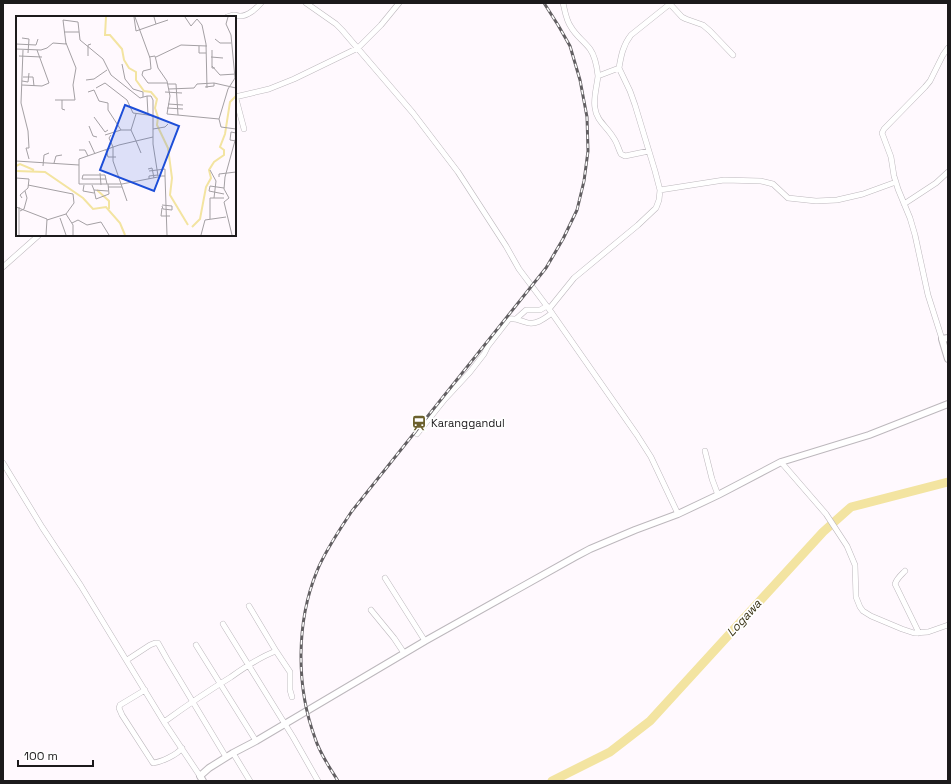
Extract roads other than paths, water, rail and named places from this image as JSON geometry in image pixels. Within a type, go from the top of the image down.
[{"type":"main road","points":[[945,338],[948,359]]},
{"type":"main road","points":[[202,779],[209,768],[226,757],[256,741],[404,653],[580,554],[635,530],[678,514],[781,462],[868,436],[948,404]]},
{"type":"street","points":[[229,16],[234,14],[240,16],[243,15],[255,10],[261,3]]},
{"type":"street","points":[[306,3],[336,24],[358,48],[414,113],[458,172],[506,246],[518,269],[549,309],[637,435],[651,457],[678,514]]},
{"type":"street","points":[[236,96],[269,89],[294,79],[358,48],[381,25],[399,3]]},
{"type":"street","points":[[563,3],[570,26],[593,54],[598,76],[594,107],[603,125],[612,135],[621,154],[625,156],[649,151]]},
{"type":"street","points":[[417,434],[484,354],[488,346],[508,319],[516,319],[534,324],[546,318],[549,309],[577,276],[656,208],[660,190],[633,98],[619,68],[623,50],[631,35],[670,3],[686,20],[702,24],[733,55]]},
{"type":"street","points":[[945,338],[928,295],[915,235],[896,182],[891,157],[882,135],[882,131],[927,84],[948,48]]},
{"type":"street","points":[[598,76],[619,68]]},
{"type":"street","points":[[236,100],[244,130]]},
{"type":"street","points":[[904,204],[933,186],[948,172]]},
{"type":"street","points":[[660,190],[724,180],[761,181],[773,184],[788,198],[816,201],[837,200],[863,194],[896,182]]},
{"type":"street","points":[[3,267],[38,236]]},
{"type":"street","points":[[516,319],[526,310],[549,309]]},
{"type":"street","points":[[705,451],[712,479],[718,495]]},
{"type":"street","points":[[781,462],[826,514],[847,546],[855,565],[856,597],[860,607],[864,611],[871,616],[902,629],[914,632],[928,632],[948,625]]},
{"type":"street","points":[[3,463],[42,527],[81,586],[164,722],[202,779]]},
{"type":"street","points":[[905,571],[895,584],[919,632]]},
{"type":"street","points":[[385,578],[425,641]]},
{"type":"street","points":[[249,606],[290,672],[290,690],[292,697]]},
{"type":"street","points":[[371,610],[404,653]]},
{"type":"street","points":[[224,624],[304,754],[318,781]]},
{"type":"street","points":[[127,660],[150,645],[158,643],[226,757]]},
{"type":"street","points":[[196,645],[256,741]]},
{"type":"street","points":[[164,722],[192,701],[249,665],[276,651]]},
{"type":"street","points":[[145,690],[120,705],[119,708],[122,715],[153,763],[177,753],[182,748]]},
{"type":"street","points":[[233,753],[250,781]]},
{"type":"waterway","name":"Logawa","points":[[552,781],[610,752],[650,721],[823,532],[851,507],[948,482]]},
{"type":"railway","points":[[338,781],[317,744],[304,698],[302,676],[301,654],[305,611],[320,563],[352,511],[546,268],[563,239],[577,210],[584,181],[588,151],[587,117],[580,80],[570,46],[544,3]]},
{"type":"place","name":"Karanggandul","points":[[419,423]]}]
